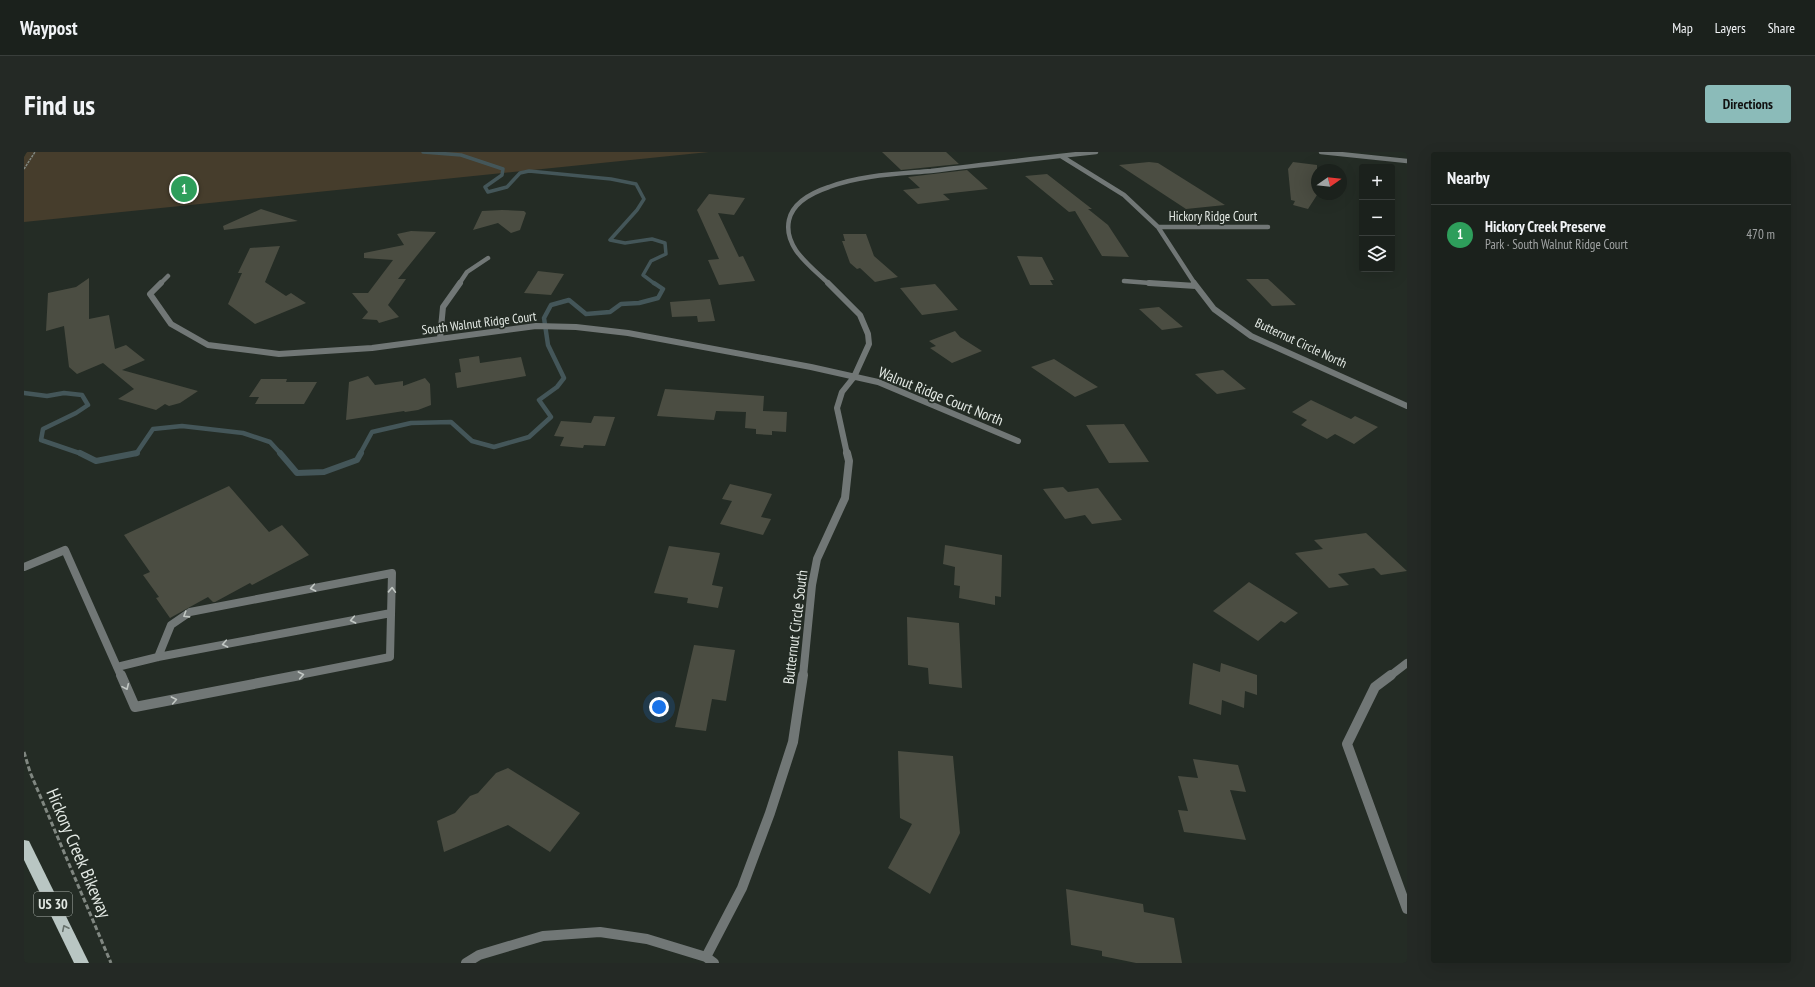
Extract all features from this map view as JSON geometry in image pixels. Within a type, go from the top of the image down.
[{"type":"main road","name":"US 30","points":[[24,846],[82,963]]},
{"type":"street","name":"Butternut Circle South","points":[[710,960],[742,888],[770,813],[793,742],[806,663],[812,585],[816,559],[845,498],[849,461],[836,408],[842,392],[854,377],[869,344],[865,324],[860,315],[794,249],[789,239],[789,219],[795,208],[803,199],[823,188],[856,179],[1096,152]]},
{"type":"street","points":[[1321,152],[1407,161]]},
{"type":"street","points":[[1368,152],[1372,158]]},
{"type":"street","name":"Butternut Circle North","points":[[1061,156],[1124,195],[1158,227],[1196,286],[1214,309],[1251,336],[1407,406]]},
{"type":"street","name":"Hickory Ridge Court","points":[[1158,227],[1268,227]]},
{"type":"street","points":[[440,338],[443,307],[467,272],[488,258]]},
{"type":"street","name":"South Walnut Ridge Court","points":[[168,276],[150,294],[171,324],[208,345],[279,354],[372,348],[536,326],[576,327],[628,333],[811,367],[854,377]]},
{"type":"street","points":[[1124,281],[1196,286]]},
{"type":"street","name":"Walnut Ridge Court North","points":[[854,377],[878,382],[1018,441]]},
{"type":"street","points":[[24,568],[65,550],[135,708],[390,657],[392,573],[190,612],[172,625],[162,644],[158,657]]},
{"type":"street","points":[[117,666],[391,613]]},
{"type":"street","points":[[1407,663],[1375,687],[1347,744],[1407,909]]},
{"type":"street","points":[[466,963],[480,955],[543,936],[600,932],[647,939],[710,960]]},
{"type":"path","points":[[24,169],[35,152]]},
{"type":"path","name":"Hickory Creek Bikeway","points":[[24,752],[30,772],[111,963]]},
{"type":"shaded area","points":[[27,152],[709,152],[24,222],[24,157]]},
{"type":"building","points":[[882,152],[946,152],[959,164],[901,170]]},
{"type":"building","points":[[1149,162],[1158,163],[1225,205],[1186,209],[1119,165]]},
{"type":"building","points":[[1293,162],[1311,164],[1311,200],[1314,200],[1308,209],[1293,205],[1295,201],[1291,200],[1288,169]]},
{"type":"building","points":[[967,170],[988,189],[943,194],[950,200],[918,204],[903,190],[920,188],[908,177]]},
{"type":"building","points":[[1047,174],[1092,209],[1088,209],[1108,225],[1129,257],[1102,256],[1075,211],[1069,212],[1025,176]]},
{"type":"building","points":[[709,194],[745,198],[734,215],[718,213],[739,257],[743,256],[755,281],[719,285],[708,260],[719,259],[697,210]]},
{"type":"building","points":[[261,209],[298,221],[224,230],[223,226]]},
{"type":"building","points":[[482,211],[524,211],[526,213],[520,230],[511,233],[498,223],[473,230]]},
{"type":"building","points":[[411,231],[436,232],[398,279],[406,279],[388,305],[399,317],[379,323],[377,320],[362,319],[368,312],[352,293],[368,293],[393,260],[364,258],[364,253],[404,245],[397,234]]},
{"type":"building","points":[[843,234],[866,234],[874,256],[898,277],[875,282],[860,268],[857,269],[850,263],[842,241],[845,241]]},
{"type":"building","points":[[280,246],[265,282],[286,296],[291,293],[306,303],[255,324],[228,304],[242,273],[238,273],[250,248]]},
{"type":"building","points":[[1017,256],[1042,257],[1054,280],[1050,280],[1053,285],[1030,285]]},
{"type":"building","points":[[538,271],[564,274],[551,295],[524,293]]},
{"type":"building","points":[[89,278],[89,319],[109,315],[115,349],[126,345],[145,360],[122,370],[198,391],[180,403],[169,406],[165,404],[156,410],[118,399],[134,389],[103,363],[77,374],[69,367],[64,326],[46,331],[48,293],[76,287]]},
{"type":"building","points":[[1246,279],[1268,279],[1296,305],[1272,306]]},
{"type":"building","points":[[935,284],[958,310],[922,315],[900,288]]},
{"type":"building","points":[[710,299],[715,321],[698,322],[697,316],[672,317],[670,302]]},
{"type":"building","points":[[1159,307],[1183,327],[1162,330],[1139,309]]},
{"type":"building","points":[[955,331],[960,337],[982,351],[952,363],[930,348],[936,346],[929,341]]},
{"type":"building","points":[[479,356],[480,363],[521,357],[526,376],[457,388],[455,373],[461,372],[459,359]]},
{"type":"building","points":[[1054,359],[1098,387],[1075,397],[1031,367]]},
{"type":"building","points":[[1223,370],[1246,389],[1217,394],[1195,374]]},
{"type":"building","points":[[368,376],[375,385],[403,381],[403,386],[425,378],[430,384],[431,405],[418,410],[346,420],[349,382]]},
{"type":"building","points":[[261,379],[287,379],[286,382],[317,382],[304,404],[255,404],[259,397],[249,397]]},
{"type":"building","points":[[665,389],[764,396],[763,411],[787,412],[786,432],[772,431],[772,435],[756,434],[756,429],[745,428],[746,412],[716,411],[714,420],[657,416]]},
{"type":"building","points":[[1311,400],[1351,419],[1355,416],[1378,427],[1354,444],[1335,434],[1327,439],[1301,425],[1307,420],[1292,412]]},
{"type":"building","points":[[594,416],[615,417],[605,446],[584,445],[583,448],[560,446],[564,437],[554,436],[561,421],[591,423]]},
{"type":"building","points":[[1124,424],[1149,462],[1109,463],[1086,425]]},
{"type":"building","points":[[730,484],[772,494],[761,517],[771,519],[763,535],[720,524],[732,501],[722,499]]},
{"type":"building","points":[[229,486],[269,532],[282,525],[309,555],[252,585],[250,583],[215,602],[208,597],[170,618],[156,598],[159,597],[143,575],[150,572],[124,535]]},
{"type":"building","points":[[1063,487],[1068,492],[1098,488],[1122,520],[1092,524],[1085,515],[1065,519],[1043,489]]},
{"type":"building","points":[[1366,533],[1407,571],[1381,575],[1374,568],[1338,574],[1349,585],[1329,588],[1295,553],[1323,549],[1314,540]]},
{"type":"building","points":[[945,545],[1002,555],[1001,597],[995,596],[995,605],[959,598],[960,586],[954,585],[955,567],[943,564]]},
{"type":"building","points":[[669,546],[720,553],[712,585],[723,587],[718,608],[687,603],[688,598],[654,593]]},
{"type":"building","points":[[1249,582],[1298,613],[1285,623],[1281,621],[1258,641],[1213,611]]},
{"type":"building","points":[[907,617],[959,623],[962,688],[929,684],[928,668],[908,665]]},
{"type":"building","points":[[694,645],[735,650],[726,701],[712,699],[706,731],[675,727]]},
{"type":"building","points":[[1193,663],[1220,672],[1221,663],[1257,675],[1257,695],[1245,691],[1244,708],[1222,700],[1221,715],[1189,704]]},
{"type":"building","points":[[898,751],[953,756],[960,833],[930,894],[888,868],[912,824],[900,818]]},
{"type":"building","points":[[1193,759],[1238,765],[1246,792],[1230,790],[1246,840],[1184,832],[1178,810],[1188,811],[1178,776],[1198,778]]},
{"type":"building","points":[[508,768],[580,813],[550,852],[508,825],[444,852],[437,821],[455,813],[470,796],[478,793],[496,773]]},
{"type":"building","points":[[1066,889],[1143,904],[1144,912],[1174,918],[1182,963],[1136,963],[1102,956],[1102,951],[1071,945]]},
{"type":"waterway","points":[[423,152],[461,155],[503,169],[502,175],[485,187],[488,192],[507,187],[520,173],[529,171],[611,179],[636,184],[644,199],[637,210],[610,240],[625,243],[652,239],[665,243],[666,254],[651,261],[643,275],[655,284]]},
{"type":"waterway","points":[[360,454],[372,432],[411,423],[451,422],[472,441],[494,447],[529,437],[551,417],[539,400],[557,387],[564,378],[548,345],[544,318],[551,305],[569,300],[586,314],[610,312],[621,304],[639,303],[658,298],[663,289],[654,283]]},
{"type":"waterway","points":[[24,393],[47,396],[64,393],[82,395],[88,405],[76,413],[43,429],[41,440],[82,454]]},
{"type":"waterway","points":[[137,453],[153,429],[182,426],[243,433],[270,442],[281,454]]},
{"type":"waterway","points":[[82,454],[96,461],[137,453]]},
{"type":"waterway","points":[[280,453],[297,473],[324,472],[357,460],[361,453]]},
{"type":"place","name":"Hickory Creek Preserve","points":[[184,189]]}]
